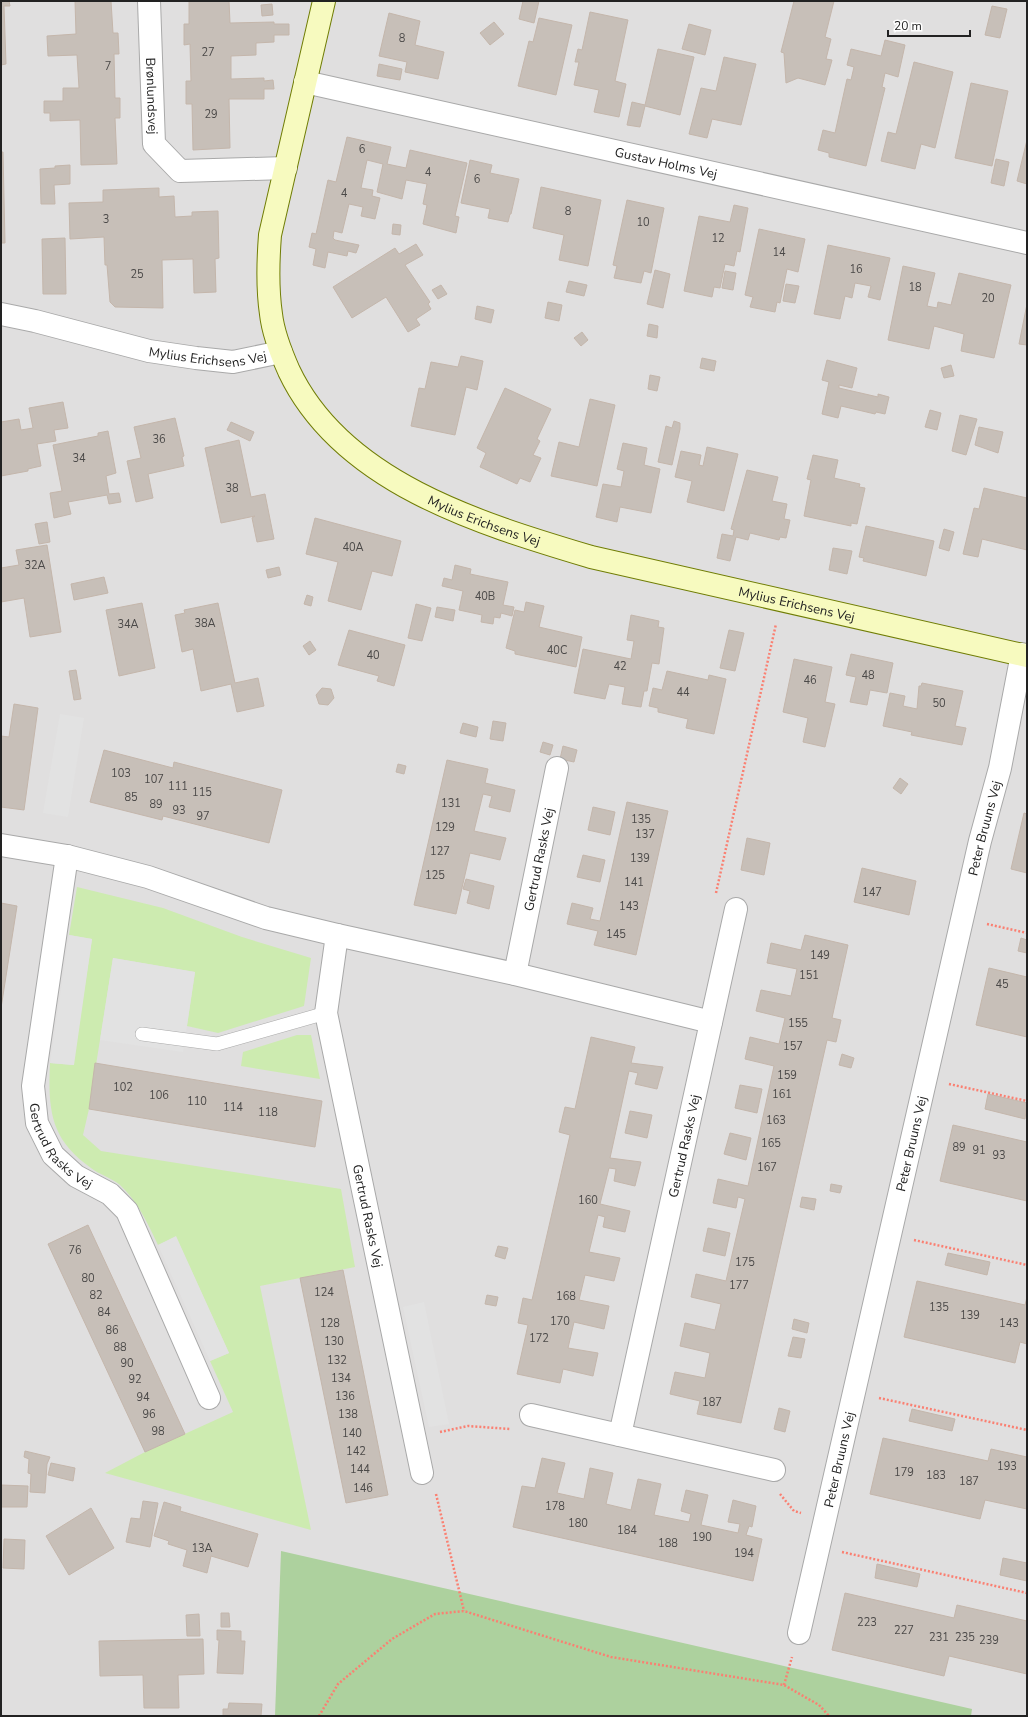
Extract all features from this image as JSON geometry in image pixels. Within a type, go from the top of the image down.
[{"type":"street","name":"Brønlundsvej","points":[[149,1],[154,144],[180,171],[286,168]]},
{"type":"street","points":[[281,352],[271,314],[267,272],[270,235],[324,1]]},
{"type":"street","name":"Gustav Holms Vej","points":[[305,82],[1027,243]]},
{"type":"street","name":"Mylius Erichsens Vej","points":[[1,314],[35,321],[149,351],[196,358],[233,362],[281,352],[296,384],[315,414],[343,443],[376,468],[440,504],[498,527],[591,557],[1025,655]]},
{"type":"street","name":"Peter Bruuns Vej","points":[[799,1633],[962,919],[980,842],[1000,768],[1025,655]]},
{"type":"street","name":"Gertrud Rasks Vej","points":[[515,974],[557,768]]},
{"type":"street","points":[[1,845],[67,856],[148,878],[266,918],[515,974],[711,1022]]},
{"type":"street","name":"Gertrud Rasks Vej","points":[[67,856],[33,1086],[37,1123],[53,1155],[76,1176],[110,1194],[127,1212],[209,1398]]},
{"type":"street","name":"Gertrud Rasks Vej","points":[[620,1435],[736,909]]},
{"type":"street","name":"Gertrud Rasks Vej","points":[[337,935],[326,1013],[416,1436],[422,1473]]},
{"type":"street","points":[[531,1415],[774,1470]]},
{"type":"lane","points":[[142,1034],[217,1044],[326,1013]]},
{"type":"path","points":[[736,909],[716,894],[776,625],[767,612],[770,597]]},
{"type":"path","points":[[962,919],[1027,934]]},
{"type":"path","points":[[926,1079],[1027,1101]]},
{"type":"path","points":[[890,1234],[1027,1265]]},
{"type":"path","points":[[853,1392],[1027,1430]]},
{"type":"path","points":[[416,1436],[468,1426],[522,1430],[531,1415]]},
{"type":"path","points":[[774,1470],[773,1486],[794,1511],[824,1519]]},
{"type":"path","points":[[422,1473],[432,1481],[464,1611]]},
{"type":"path","points":[[818,1546],[1027,1593]]},
{"type":"path","points":[[319,1716],[338,1684],[392,1639],[435,1614],[464,1611],[611,1657],[784,1685],[819,1705],[829,1716]]},
{"type":"path","points":[[784,1685],[799,1633]]},
{"type":"shaded area","points":[[1,1],[1027,1],[1027,1716],[1,1716]]},
{"type":"shaded area","points":[[60,714],[84,718],[68,817],[43,813]]},
{"type":"shaded area","points":[[69,935],[92,939],[74,1065],[50,1063]]},
{"type":"shaded area","points":[[113,958],[195,972],[183,1052],[100,1040]]},
{"type":"shaded area","points":[[176,1236],[229,1353],[210,1361],[158,1245]]},
{"type":"shaded area","points":[[424,1302],[449,1424],[429,1427],[403,1307]]},
{"type":"green space","points":[[77,887],[163,908],[242,937],[311,958],[304,1006],[218,1033],[187,1026],[195,972],[113,958],[89,1109],[83,1135],[101,1151],[341,1189],[355,1267],[260,1286],[311,1530],[105,1473],[145,1452],[233,1412],[210,1361],[229,1353],[176,1237],[158,1245],[142,1213],[132,1198],[120,1185],[77,1157],[59,1134],[54,1122],[50,1095],[50,1063],[73,1065],[92,939],[69,935]]},
{"type":"green space","points":[[297,1035],[311,1035],[320,1079],[241,1066],[243,1052]]},
{"type":"green space","points":[[281,1551],[972,1709],[971,1716],[275,1716]]},
{"type":"building","points":[[1,1],[9,1],[10,6],[4,6],[6,64],[1,65]]},
{"type":"building","points":[[75,1],[111,1],[113,33],[118,33],[119,54],[114,54],[115,98],[120,98],[120,118],[115,118],[117,164],[81,165],[80,120],[50,121],[50,113],[44,113],[44,101],[63,101],[63,88],[79,88],[77,55],[48,56],[47,36],[76,34]]},
{"type":"building","points":[[189,1],[229,1],[230,23],[274,22],[274,24],[289,24],[289,35],[274,35],[274,42],[256,43],[256,55],[231,56],[231,79],[264,78],[264,81],[273,80],[274,89],[264,89],[264,99],[229,99],[230,148],[193,150],[192,104],[186,104],[186,81],[191,81],[190,44],[184,45],[184,24],[189,24]]},
{"type":"building","points":[[523,1],[539,1],[534,23],[519,19]]},
{"type":"building","points":[[794,1],[834,1],[825,37],[831,39],[826,59],[832,60],[825,85],[798,78],[786,83],[784,53],[781,52]]},
{"type":"building","points":[[272,4],[273,15],[262,16],[261,5]]},
{"type":"building","points":[[992,6],[1007,9],[1000,38],[985,35]]},
{"type":"building","points":[[590,12],[628,20],[615,81],[626,84],[619,117],[594,112],[599,90],[574,85],[579,62],[575,62],[578,49],[582,50]]},
{"type":"building","points":[[389,13],[420,21],[415,45],[444,52],[438,79],[405,72],[407,62],[379,56]]},
{"type":"building","points":[[539,18],[572,25],[556,95],[518,86],[529,41],[533,42]]},
{"type":"building","points":[[494,22],[504,34],[490,45],[480,33]]},
{"type":"building","points":[[689,24],[711,30],[705,55],[682,49]]},
{"type":"building","points":[[885,40],[905,45],[898,77],[885,73],[882,87],[885,88],[866,166],[829,157],[829,153],[818,150],[823,130],[835,133],[847,79],[851,80],[854,67],[847,65],[851,49],[881,56]]},
{"type":"building","points":[[658,49],[694,57],[680,115],[645,106],[640,127],[627,125],[632,102],[645,105]]},
{"type":"building","points":[[724,57],[756,64],[741,125],[712,119],[707,138],[689,134],[701,88],[716,91]]},
{"type":"building","points":[[914,62],[953,72],[935,148],[921,144],[915,169],[881,161],[888,132],[896,134]]},
{"type":"building","points":[[379,64],[402,69],[400,80],[377,76]]},
{"type":"building","points":[[971,83],[1008,91],[992,166],[955,158]]},
{"type":"building","points":[[347,137],[391,147],[387,164],[406,168],[410,150],[467,163],[455,216],[459,217],[456,233],[423,224],[427,205],[423,204],[427,184],[406,180],[402,199],[377,192],[383,164],[367,160],[361,188],[373,190],[372,196],[380,198],[375,219],[361,216],[363,207],[349,204],[342,233],[334,231],[333,238],[335,240],[359,245],[356,253],[348,251],[347,256],[328,252],[325,268],[313,265],[316,249],[309,247],[312,233],[316,234],[328,180],[336,182]]},
{"type":"building","points":[[1027,140],[1027,184],[1017,181]]},
{"type":"building","points":[[1,152],[3,152],[5,243],[1,243]]},
{"type":"building","points":[[996,159],[1009,162],[1004,186],[991,183]]},
{"type":"building","points":[[470,160],[492,165],[490,173],[519,179],[508,222],[488,218],[490,209],[461,203]]},
{"type":"building","points":[[70,165],[70,184],[54,185],[55,204],[41,204],[40,169]]},
{"type":"building","points":[[541,187],[601,200],[588,266],[559,260],[564,235],[533,228]]},
{"type":"building","points":[[159,188],[159,197],[174,196],[175,217],[192,216],[192,212],[218,211],[219,258],[215,259],[216,292],[194,293],[193,259],[162,260],[163,308],[115,307],[110,302],[107,265],[105,265],[104,237],[70,239],[69,203],[103,202],[103,190]]},
{"type":"building","points":[[627,200],[664,208],[651,273],[644,271],[641,283],[614,278],[617,266],[613,265]]},
{"type":"building","points":[[734,205],[748,208],[740,252],[737,251],[734,266],[725,264],[720,288],[714,287],[712,297],[684,291],[699,216],[730,222]]},
{"type":"building","points":[[393,224],[401,225],[400,235],[392,234]]},
{"type":"building","points":[[759,229],[805,239],[798,272],[787,269],[780,303],[777,302],[775,312],[750,307],[753,297],[745,295]]},
{"type":"building","points":[[65,238],[66,294],[43,294],[42,239]]},
{"type":"building","points":[[416,244],[423,255],[405,265],[430,302],[428,304],[431,309],[416,319],[420,325],[408,332],[386,297],[352,318],[333,287],[395,248],[399,254]]},
{"type":"building","points":[[828,245],[890,258],[880,300],[868,297],[871,286],[855,283],[852,298],[845,296],[840,319],[814,314]]},
{"type":"building","points":[[903,266],[935,273],[927,306],[937,308],[938,302],[951,305],[959,273],[1011,285],[994,358],[961,351],[964,334],[934,326],[929,349],[888,340]]},
{"type":"building","points":[[655,270],[670,274],[663,308],[647,304]]},
{"type":"building","points":[[725,271],[736,273],[733,290],[722,288]]},
{"type":"building","points":[[569,281],[587,285],[584,296],[566,292]]},
{"type":"building","points":[[786,284],[799,286],[795,303],[783,301]]},
{"type":"building","points":[[441,285],[447,294],[438,299],[432,290]]},
{"type":"building","points":[[548,302],[562,305],[559,321],[545,318]]},
{"type":"building","points":[[1027,304],[1027,345],[1019,344]]},
{"type":"building","points":[[477,306],[494,310],[491,323],[475,319]]},
{"type":"building","points":[[649,324],[658,326],[657,338],[647,336]]},
{"type":"building","points":[[582,332],[588,340],[581,346],[574,338]]},
{"type":"building","points":[[461,356],[483,361],[477,390],[466,387],[455,435],[411,426],[419,388],[425,389],[431,362],[458,367]]},
{"type":"building","points":[[702,358],[716,361],[714,371],[700,368]]},
{"type":"building","points":[[827,360],[857,368],[852,388],[839,385],[839,388],[878,397],[878,394],[889,397],[885,414],[876,412],[875,414],[841,406],[838,418],[822,414],[829,382],[822,380]]},
{"type":"building","points":[[951,365],[954,376],[944,378],[941,368]]},
{"type":"building","points":[[650,375],[660,377],[657,391],[648,389]]},
{"type":"building","points":[[505,388],[551,409],[537,439],[540,441],[533,455],[541,458],[530,482],[520,478],[517,484],[480,467],[486,453],[477,448]]},
{"type":"building","points":[[590,399],[615,405],[597,486],[551,476],[559,442],[579,447]]},
{"type":"building","points":[[63,402],[68,428],[54,430],[56,441],[37,444],[41,466],[28,469],[28,471],[1,476],[1,422],[19,419],[21,430],[33,428],[29,408]]},
{"type":"building","points":[[930,410],[941,413],[937,430],[925,427]]},
{"type":"building","points":[[960,415],[977,419],[966,455],[952,451]]},
{"type":"building","points":[[175,418],[184,456],[182,457],[184,466],[148,474],[153,498],[136,502],[127,461],[141,458],[134,427]]},
{"type":"building","points":[[674,421],[680,423],[680,429],[672,465],[658,462],[666,426],[672,428]]},
{"type":"building","points":[[231,422],[254,432],[250,441],[227,430]]},
{"type":"building","points":[[979,427],[1003,432],[998,453],[975,445]]},
{"type":"building","points":[[108,431],[116,473],[106,476],[109,494],[119,493],[121,502],[109,504],[107,495],[68,502],[71,514],[54,518],[50,493],[62,491],[53,445],[98,436],[98,433]]},
{"type":"building","points":[[239,440],[251,497],[265,494],[274,539],[257,542],[252,518],[255,516],[221,523],[205,448]]},
{"type":"building","points":[[623,443],[647,448],[644,465],[660,469],[651,513],[620,507],[617,522],[596,517],[603,484],[621,487],[624,471],[617,469]]},
{"type":"building","points":[[707,447],[738,454],[724,511],[687,502],[692,481],[675,477],[681,451],[701,455],[699,465],[703,466]]},
{"type":"building","points":[[813,455],[838,460],[834,478],[860,484],[859,487],[865,488],[857,524],[851,523],[851,526],[804,516],[811,480],[807,479]]},
{"type":"building","points":[[747,470],[778,477],[772,501],[787,504],[784,519],[790,520],[786,538],[780,537],[779,540],[750,533],[748,540],[736,537],[730,561],[717,558],[722,534],[733,536],[734,530],[731,529]]},
{"type":"building","points":[[984,488],[1027,498],[1027,550],[982,539],[978,557],[963,554],[974,508],[979,509]]},
{"type":"building","points":[[315,518],[401,541],[392,576],[372,571],[361,610],[328,601],[338,562],[306,554]]},
{"type":"building","points":[[47,522],[50,542],[39,544],[35,524]]},
{"type":"building","points":[[866,526],[934,541],[926,576],[863,561],[864,558],[859,557]]},
{"type":"building","points":[[944,529],[954,532],[949,551],[939,548]]},
{"type":"building","points":[[47,545],[61,632],[30,637],[24,598],[1,602],[1,568],[19,565],[16,550]]},
{"type":"building","points":[[833,548],[852,551],[847,574],[829,570]]},
{"type":"building","points":[[455,565],[471,569],[470,574],[508,582],[503,605],[514,607],[512,616],[501,613],[500,618],[494,617],[493,624],[481,622],[482,615],[459,610],[463,591],[442,586],[444,578],[452,580]]},
{"type":"building","points":[[279,567],[281,575],[268,578],[266,570]]},
{"type":"building","points":[[104,577],[108,593],[74,600],[71,584]]},
{"type":"building","points":[[307,595],[313,597],[311,606],[304,604]]},
{"type":"building","points":[[526,602],[544,606],[539,627],[582,637],[576,667],[515,654],[515,651],[506,648],[515,610],[524,612]]},
{"type":"building","points":[[142,603],[155,668],[119,676],[106,610]]},
{"type":"building","points":[[218,603],[235,683],[258,678],[264,706],[237,712],[231,684],[201,691],[193,649],[182,652],[175,615],[185,613],[184,610]]},
{"type":"building","points":[[416,604],[431,608],[422,641],[408,638]]},
{"type":"building","points":[[437,607],[455,610],[453,621],[435,617]]},
{"type":"building","points":[[631,615],[659,621],[658,627],[664,628],[659,664],[652,663],[647,691],[644,691],[641,707],[622,704],[625,687],[609,684],[605,699],[574,693],[583,649],[631,659],[634,641],[627,640]]},
{"type":"building","points":[[349,630],[405,645],[394,686],[377,681],[379,676],[338,665]]},
{"type":"building","points":[[729,630],[744,633],[735,671],[720,668]]},
{"type":"building","points":[[310,641],[316,650],[309,655],[303,646]]},
{"type":"building","points":[[851,654],[893,663],[887,693],[870,690],[867,705],[850,702],[856,677],[846,675]]},
{"type":"building","points":[[794,659],[832,667],[825,702],[835,704],[825,747],[803,742],[808,718],[783,712]]},
{"type":"building","points":[[76,670],[81,699],[74,700],[69,671]]},
{"type":"building","points":[[667,671],[708,680],[709,675],[726,679],[714,734],[686,728],[688,719],[658,712],[658,708],[649,706],[653,688],[662,690]]},
{"type":"building","points":[[922,683],[963,691],[955,726],[966,728],[962,745],[911,735],[912,732],[883,726],[890,693],[905,696],[903,706],[917,709],[919,686],[921,686]]},
{"type":"building","points":[[322,688],[331,689],[334,698],[328,705],[319,704],[316,695]]},
{"type":"building","points":[[14,704],[38,708],[24,810],[1,807],[1,736],[9,737]]},
{"type":"building","points":[[493,721],[506,723],[503,741],[490,739]]},
{"type":"building","points":[[463,723],[478,727],[476,737],[460,733]]},
{"type":"building","points":[[543,742],[553,745],[550,755],[540,752]]},
{"type":"building","points":[[563,746],[577,750],[574,762],[560,759]]},
{"type":"building","points":[[104,750],[173,768],[174,762],[282,790],[269,843],[163,816],[162,820],[90,802]]},
{"type":"building","points":[[447,760],[488,769],[485,783],[515,790],[510,812],[489,807],[492,796],[483,794],[474,831],[506,838],[500,860],[470,853],[456,914],[414,905]]},
{"type":"building","points":[[398,764],[406,766],[404,774],[396,772]]},
{"type":"building","points":[[900,778],[908,784],[901,794],[893,788]]},
{"type":"building","points":[[627,802],[668,811],[636,955],[594,945],[598,931],[567,924],[572,903],[593,908],[590,919],[600,921]]},
{"type":"building","points":[[593,807],[615,812],[610,835],[588,830]]},
{"type":"building","points":[[1024,813],[1027,814],[1027,873],[1011,869]]},
{"type":"building","points":[[747,838],[770,843],[764,875],[741,870]]},
{"type":"building","points":[[583,855],[605,860],[600,882],[577,877]]},
{"type":"building","points":[[862,868],[916,881],[909,915],[854,902]]},
{"type":"building","points":[[466,879],[494,886],[489,909],[467,903],[470,891],[463,889]]},
{"type":"building","points":[[1,903],[17,906],[1,1008]]},
{"type":"building","points":[[805,935],[848,945],[832,1018],[841,1020],[836,1042],[827,1040],[741,1423],[697,1414],[700,1401],[670,1394],[675,1372],[705,1378],[710,1353],[680,1346],[685,1323],[715,1330],[721,1304],[691,1297],[696,1274],[726,1281],[745,1199],[738,1197],[736,1208],[713,1203],[718,1179],[748,1186],[774,1066],[745,1059],[750,1037],[779,1044],[785,1018],[756,1011],[761,990],[791,996],[797,969],[767,963],[771,943],[801,950]]},
{"type":"building","points":[[1021,938],[1027,940],[1027,953],[1018,951]]},
{"type":"building","points":[[989,968],[1027,977],[1027,1037],[976,1025]]},
{"type":"building","points":[[591,1037],[635,1047],[631,1063],[663,1067],[657,1089],[635,1084],[638,1073],[629,1071],[610,1158],[641,1162],[635,1186],[614,1181],[616,1169],[609,1168],[600,1204],[630,1211],[625,1232],[603,1227],[605,1217],[598,1215],[589,1252],[620,1258],[614,1281],[585,1275],[579,1300],[609,1306],[604,1329],[574,1322],[568,1348],[598,1353],[593,1376],[563,1369],[560,1383],[517,1374],[528,1325],[518,1323],[523,1298],[532,1300],[570,1135],[559,1132],[565,1107],[575,1109]]},
{"type":"building","points":[[842,1054],[854,1058],[851,1068],[839,1065]]},
{"type":"building","points":[[95,1063],[322,1101],[315,1147],[89,1109]]},
{"type":"building","points":[[740,1085],[762,1089],[757,1113],[735,1108]]},
{"type":"building","points":[[988,1094],[1027,1103],[1025,1119],[985,1109]]},
{"type":"building","points":[[630,1111],[652,1115],[647,1138],[625,1133]]},
{"type":"building","points":[[953,1125],[1027,1142],[1027,1201],[940,1181]]},
{"type":"building","points":[[730,1133],[751,1138],[746,1160],[724,1154]]},
{"type":"building","points":[[831,1184],[842,1186],[840,1193],[830,1191]]},
{"type":"building","points":[[802,1197],[816,1199],[814,1210],[800,1207]]},
{"type":"building","points":[[88,1225],[185,1434],[145,1452],[48,1244]]},
{"type":"building","points":[[708,1228],[730,1233],[725,1256],[703,1251]]},
{"type":"building","points":[[498,1246],[508,1248],[505,1259],[495,1256]]},
{"type":"building","points":[[948,1253],[990,1262],[987,1275],[945,1265]]},
{"type":"building","points":[[343,1270],[388,1495],[346,1503],[300,1278]]},
{"type":"building","points":[[917,1281],[1025,1305],[1027,1297],[1027,1344],[1020,1342],[1015,1363],[904,1337]]},
{"type":"building","points":[[487,1295],[498,1297],[496,1306],[485,1304]]},
{"type":"building","points":[[794,1319],[809,1323],[807,1333],[792,1329]]},
{"type":"building","points":[[793,1337],[805,1339],[801,1358],[788,1356]]},
{"type":"building","points":[[779,1408],[790,1411],[785,1432],[774,1429]]},
{"type":"building","points":[[912,1409],[955,1419],[952,1431],[909,1421]]},
{"type":"building","points":[[883,1438],[988,1461],[991,1449],[1027,1457],[1027,1509],[985,1500],[980,1519],[870,1494]]},
{"type":"building","points":[[25,1451],[50,1457],[47,1464],[45,1493],[30,1492],[31,1474],[28,1473],[29,1459],[24,1457]]},
{"type":"building","points":[[542,1458],[565,1463],[557,1493],[584,1499],[590,1468],[613,1473],[606,1504],[631,1510],[638,1479],[661,1484],[654,1515],[689,1522],[691,1514],[681,1511],[686,1490],[708,1495],[701,1525],[738,1533],[740,1524],[728,1522],[733,1500],[756,1506],[752,1527],[749,1526],[746,1535],[762,1539],[753,1581],[513,1527],[522,1486],[535,1488]]},
{"type":"building","points":[[51,1463],[75,1468],[73,1481],[48,1475]]},
{"type":"building","points":[[1,1485],[28,1486],[27,1507],[1,1507]]},
{"type":"building","points":[[143,1501],[158,1503],[150,1547],[126,1542],[131,1518],[140,1519]]},
{"type":"building","points":[[164,1502],[181,1507],[180,1511],[258,1534],[248,1567],[211,1556],[207,1573],[183,1566],[187,1550],[168,1544],[169,1541],[154,1536]]},
{"type":"building","points":[[91,1508],[114,1548],[69,1575],[46,1536]]},
{"type":"building","points":[[4,1539],[25,1540],[24,1569],[3,1568]]},
{"type":"building","points":[[1003,1558],[1027,1563],[1027,1581],[1000,1575]]},
{"type":"building","points":[[877,1564],[920,1574],[917,1587],[875,1578]]},
{"type":"building","points":[[845,1593],[954,1618],[957,1605],[1027,1621],[1027,1674],[949,1656],[944,1676],[832,1650]]},
{"type":"building","points":[[221,1613],[229,1613],[230,1627],[221,1627]]},
{"type":"building","points":[[199,1614],[200,1636],[187,1636],[186,1615]]},
{"type":"building","points":[[217,1630],[241,1631],[241,1641],[245,1641],[243,1674],[217,1673],[219,1640],[217,1640]]},
{"type":"building","points":[[203,1639],[204,1674],[178,1675],[179,1708],[144,1708],[143,1675],[100,1676],[99,1641]]},
{"type":"building","points":[[229,1703],[262,1704],[261,1716],[223,1716],[223,1709],[228,1709]]}]
